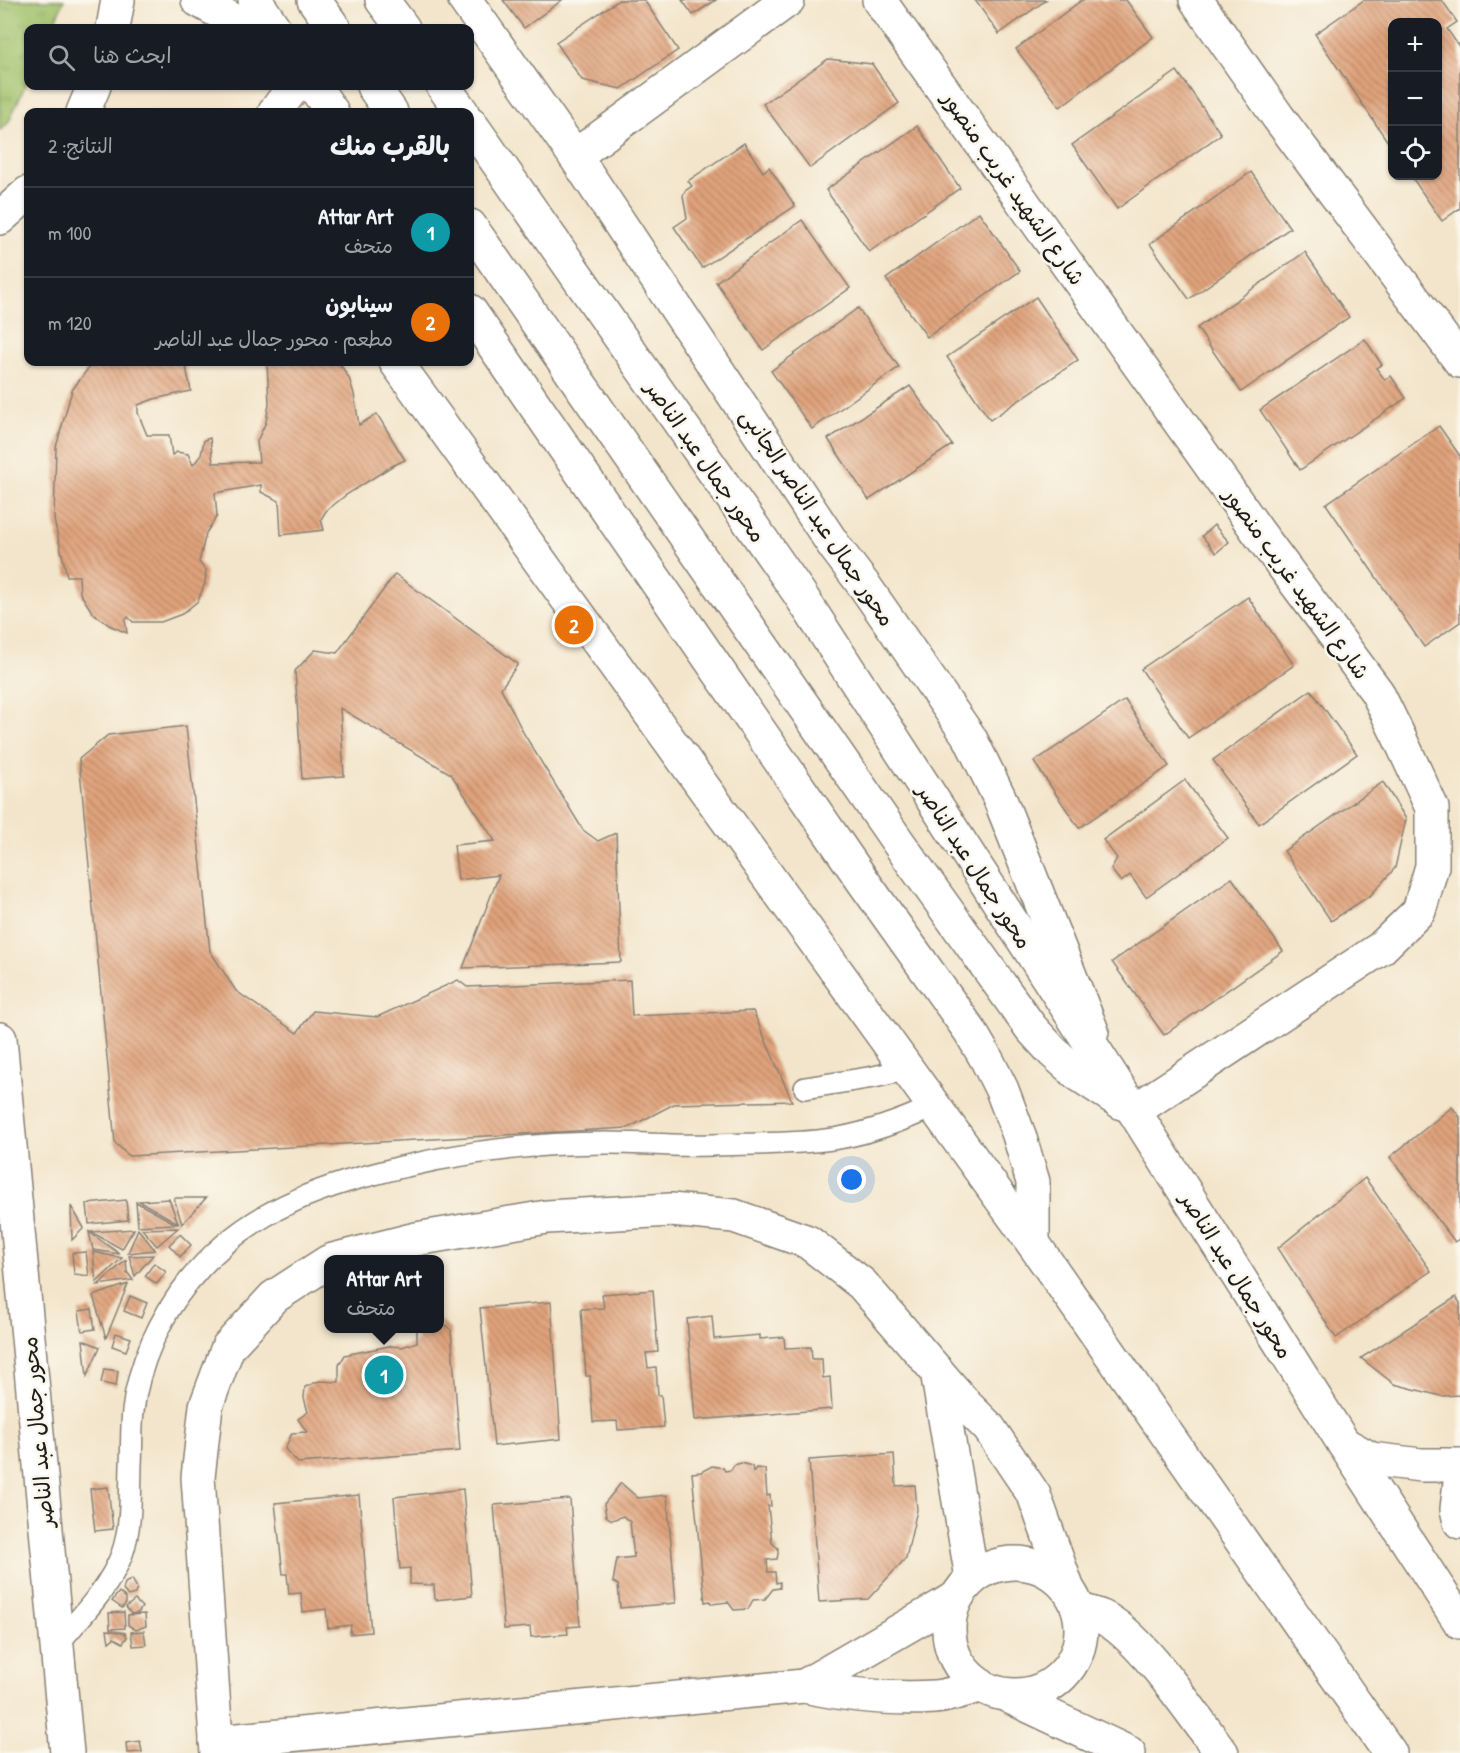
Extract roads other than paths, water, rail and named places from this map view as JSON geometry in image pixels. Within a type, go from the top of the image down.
[{"type":"main road","points":[[114,24],[118,0]]},
{"type":"main road","points":[[198,0],[243,24]]},
{"type":"main road","points":[[255,0],[271,24]]},
{"type":"main road","points":[[314,0],[331,24]]},
{"type":"main road","points":[[382,0],[400,24]]},
{"type":"main road","name":"محور جمال عبد الناصر الجانبى","points":[[465,0],[575,156],[835,547],[970,738],[999,796],[1107,1069]]},
{"type":"main road","points":[[575,156],[788,0]]},
{"type":"main road","name":"شارع الشهيد غريب منصور","points":[[879,0],[1258,532],[1377,692],[1432,808],[1432,866],[1419,911],[1381,948],[1134,1111]]},
{"type":"main road","points":[[1196,0],[1278,117],[1460,361]]},
{"type":"main road","points":[[85,108],[92,90]]},
{"type":"main road","points":[[278,108],[291,90]]},
{"type":"main road","points":[[317,90],[329,108]]},
{"type":"main road","points":[[376,90],[389,108]]},
{"type":"main road","points":[[446,90],[459,108]]},
{"type":"main road","name":"محور جمال عبد الناصر","points":[[474,129],[799,593],[1134,1111],[1344,1444],[1460,1622]]},
{"type":"main road","points":[[0,218],[24,197]]},
{"type":"main road","points":[[474,232],[905,852],[1031,1028],[1078,1074],[1134,1111]]},
{"type":"main road","points":[[474,317],[975,1041],[1002,1090],[1025,1154],[1033,1182],[1033,1243]]},
{"type":"main road","points":[[399,366],[1033,1243],[1390,1753]]},
{"type":"main road","name":"محور جمال عبد الناصر","points":[[0,1039],[67,1753]]},
{"type":"main road","points":[[353,1255],[416,1239],[547,1217],[671,1210],[734,1216],[808,1242],[862,1284],[967,1406],[989,1428],[1034,1495],[1074,1598],[1082,1636],[1074,1661],[1058,1681],[1036,1694],[1010,1697]]},
{"type":"main road","points":[[324,1265],[274,1297],[228,1347],[206,1406],[198,1477],[216,1748],[804,1686],[851,1696],[904,1697],[935,1697],[979,1686]]},
{"type":"main road","points":[[936,1369],[964,1588],[948,1621],[950,1646],[961,1669],[979,1686],[1010,1697],[1129,1753]]},
{"type":"main road","points":[[1344,1444],[1371,1459],[1421,1465],[1460,1465]]},
{"type":"main road","points":[[1460,1482],[1457,1509],[1460,1522]]},
{"type":"main road","points":[[804,1686],[964,1588],[995,1565],[1021,1562],[1046,1570],[1074,1598],[1125,1634],[1151,1660],[1222,1753]]},
{"type":"lane","points":[[806,1089],[908,1069]]},
{"type":"lane","points":[[57,1645],[101,1592],[122,1553],[128,1531],[130,1509],[133,1409],[152,1342],[168,1311],[188,1282],[212,1255],[267,1213],[298,1197],[332,1186],[399,1167],[467,1153],[536,1145],[804,1143],[871,1131],[935,1107]]},
{"type":"place","name":"سينابون","points":[[574,625]]},
{"type":"place","name":"Attar Art","points":[[384,1375]]}]
